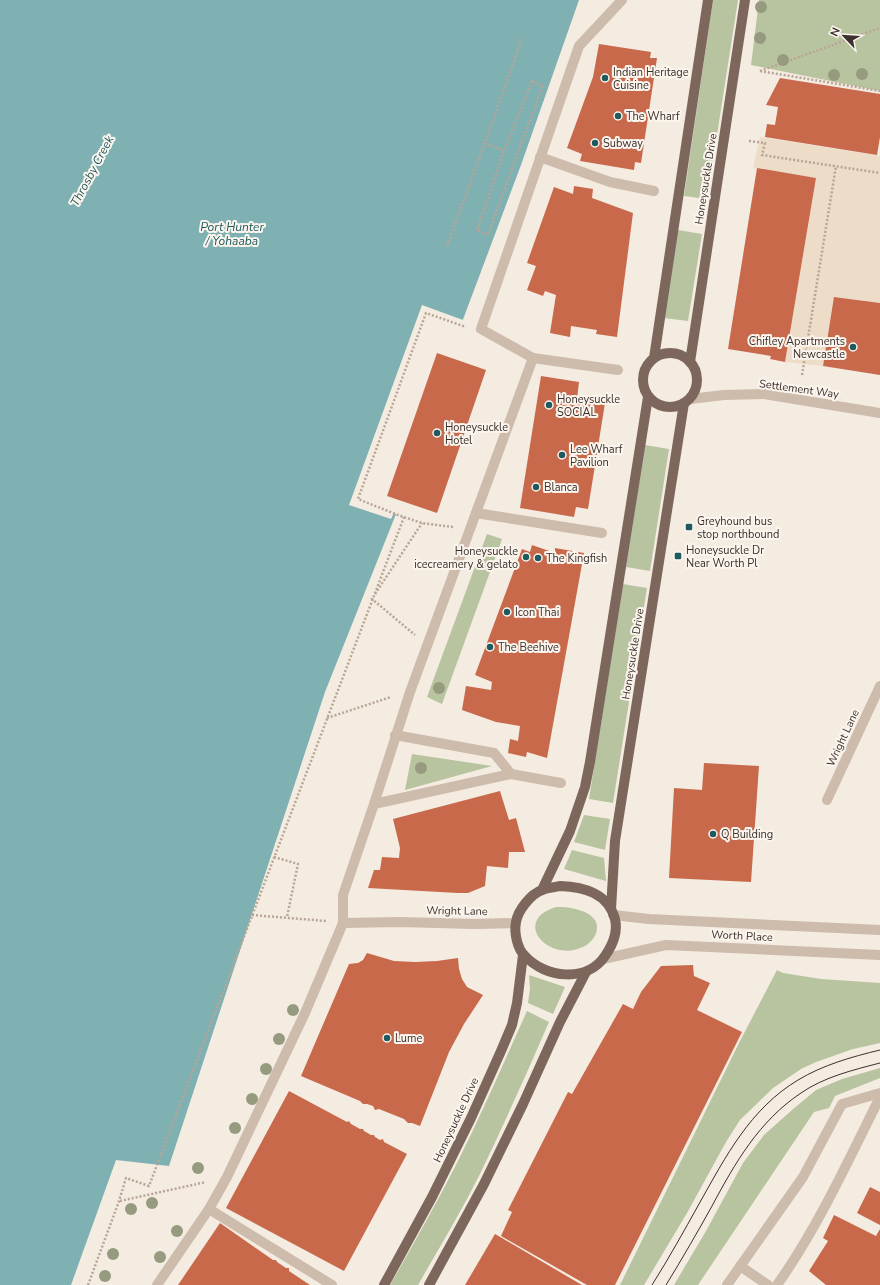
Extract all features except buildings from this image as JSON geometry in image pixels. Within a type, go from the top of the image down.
[{"type":"main road","points":[[654,358],[708,0]]},
{"type":"main road","name":"Honeysuckle Drive","points":[[690,362],[745,0]]},
{"type":"main road","points":[[668,353],[684,357],[690,362],[697,376],[697,384],[694,392],[687,401],[678,406],[665,407],[658,405],[648,396],[644,390],[643,376],[645,369],[654,358],[661,354],[668,353]]},
{"type":"main road","points":[[542,890],[570,831],[585,787],[648,396]]},
{"type":"main road","name":"Honeysuckle Drive","points":[[612,912],[615,842],[687,401]]},
{"type":"main road","points":[[560,886],[572,886],[596,894],[605,900],[615,921],[615,931],[609,951],[594,968],[578,974],[565,974],[549,971],[534,964],[524,955],[516,940],[515,923],[518,915],[532,897],[542,890],[560,886]]},
{"type":"main road","name":"Honeysuckle Drive","points":[[384,1285],[472,1118],[501,1051],[512,1025],[517,1003],[524,955]]},
{"type":"main road","points":[[429,1285],[484,1184],[523,1104],[560,1022],[586,972]]},
{"type":"street","points":[[618,370],[533,358],[481,329],[579,46],[622,0]]},
{"type":"street","points":[[540,157],[610,182],[654,191]]},
{"type":"street","points":[[157,1285],[208,1209],[226,1177],[305,1013],[342,923],[342,895],[374,804],[395,735],[533,358]]},
{"type":"street","name":"Settlement Way","points":[[687,401],[724,395],[764,394],[880,412]]},
{"type":"street","points":[[476,513],[602,533]]},
{"type":"street","name":"Wright Lane","points":[[827,800],[880,686]]},
{"type":"street","points":[[395,735],[494,753],[511,774]]},
{"type":"street","points":[[374,804],[511,774],[561,783]]},
{"type":"street","name":"Worth Place","points":[[612,912],[649,919],[880,930]]},
{"type":"street","name":"Wright Lane","points":[[342,923],[515,923]]},
{"type":"street","name":"Worth Place","points":[[603,959],[666,945],[880,955]]},
{"type":"street","points":[[727,1285],[803,1177],[842,1104],[880,1093]]},
{"type":"street","points":[[777,1285],[795,1260],[880,1097]]},
{"type":"street","points":[[208,1209],[332,1285]]},
{"type":"street","points":[[740,1266],[768,1285]]},
{"type":"path","points":[[880,28],[760,70],[880,91]]},
{"type":"path","points":[[447,246],[522,38]]},
{"type":"path","points":[[532,81],[543,86],[514,163],[488,235],[477,230],[504,150],[532,81]]},
{"type":"path","points":[[749,141],[764,143],[762,155],[880,173]]},
{"type":"path","points":[[485,143],[504,150]]},
{"type":"path","points":[[514,163],[521,165]]},
{"type":"path","points":[[802,375],[836,166]]},
{"type":"path","points":[[460,325],[426,313],[358,500],[422,523],[470,530]]},
{"type":"path","points":[[88,1285],[126,1178],[149,1186],[404,517]]},
{"type":"path","points":[[372,599],[422,523]]},
{"type":"path","points":[[372,599],[427,645]]},
{"type":"path","points":[[327,718],[410,692]]},
{"type":"path","points":[[274,857],[298,864],[287,917]]},
{"type":"path","points":[[252,915],[342,923]]},
{"type":"path","points":[[119,1201],[226,1177]]},
{"type":"green space","points":[[713,0],[738,0],[707,199],[684,196]]},
{"type":"green space","points":[[759,0],[880,0],[880,91],[751,65]]},
{"type":"green space","points":[[678,230],[702,234],[688,321],[664,318]]},
{"type":"green space","points":[[645,445],[669,449],[650,571],[626,567]]},
{"type":"green space","points":[[487,534],[502,539],[442,704],[427,697]]},
{"type":"green space","points":[[623,584],[647,588],[613,803],[589,799]]},
{"type":"green space","points":[[412,754],[492,766],[405,790]]},
{"type":"green space","points":[[584,815],[610,819],[605,850],[574,842]]},
{"type":"green space","points":[[572,850],[604,858],[606,881],[564,869]]},
{"type":"green space","points":[[556,907],[568,907],[582,911],[593,918],[597,929],[596,934],[591,941],[585,946],[572,950],[559,950],[548,946],[540,939],[536,931],[536,922],[543,913]]},
{"type":"green space","points":[[777,970],[783,973],[821,979],[880,983],[880,1043],[853,1049],[816,1062],[801,1069],[773,1088],[740,1120],[644,1285],[620,1285],[739,1043]]},
{"type":"green space","points":[[529,975],[565,987],[553,1014],[528,1003],[530,989]]},
{"type":"green space","points":[[527,1011],[549,1022],[480,1174],[458,1216],[418,1285],[390,1285],[457,1163]]},
{"type":"green space","points":[[880,1068],[880,1078],[835,1096],[829,1108],[814,1112],[698,1285],[674,1285],[706,1231],[743,1163],[764,1135],[816,1090],[842,1079]]},
{"type":"shaded area","points":[[760,137],[880,156],[880,303],[835,297],[823,366],[785,362],[816,178],[753,168]]},
{"type":"water","name":"Port Hunter / Yohaaba","points":[[0,0],[579,0],[521,165],[456,338],[440,337],[380,508],[396,514],[325,692],[169,1166],[116,1160],[71,1285],[0,1285]]},
{"type":"pier","points":[[422,305],[463,320],[456,340],[441,339],[382,507],[395,511],[391,519],[349,505]]},
{"type":"tram line","points":[[652,1285],[719,1168],[741,1135],[766,1105],[798,1080],[817,1070],[880,1050]]},
{"type":"tram line","points":[[666,1285],[739,1159],[760,1130],[773,1116],[786,1104],[810,1087],[839,1075],[880,1063]]},
{"type":"place","name":"Indian Heritage Cuisine","points":[[605,78]]},
{"type":"place","name":"The Wharf","points":[[618,116]]},
{"type":"place","name":"Subway","points":[[595,143]]},
{"type":"place","name":"Chifley Apartments Newcastle","points":[[853,347]]},
{"type":"place","name":"Honeysuckle SOCIAL","points":[[549,405]]},
{"type":"place","name":"Honeysuckle Hotel","points":[[437,433]]},
{"type":"place","name":"Lee Wharf Pavilion","points":[[562,455]]},
{"type":"place","name":"Blanca","points":[[536,487]]},
{"type":"place","name":"Greyhound bus stop northbound","points":[[689,527]]},
{"type":"place","name":"Honeysuckle Dr Near Worth Pl","points":[[678,556]]},
{"type":"place","name":"Honeysuckle icecreamery & gelato","points":[[526,557]]},
{"type":"place","name":"The Kingfish","points":[[538,558]]},
{"type":"place","name":"Icon Thai","points":[[507,612]]},
{"type":"place","name":"The Beehive","points":[[490,647]]},
{"type":"place","name":"Q Building","points":[[713,834]]},
{"type":"place","name":"Lume","points":[[387,1038]]},
{"type":"water label","name":"Throsby Creek","points":[[92,171]]}]
